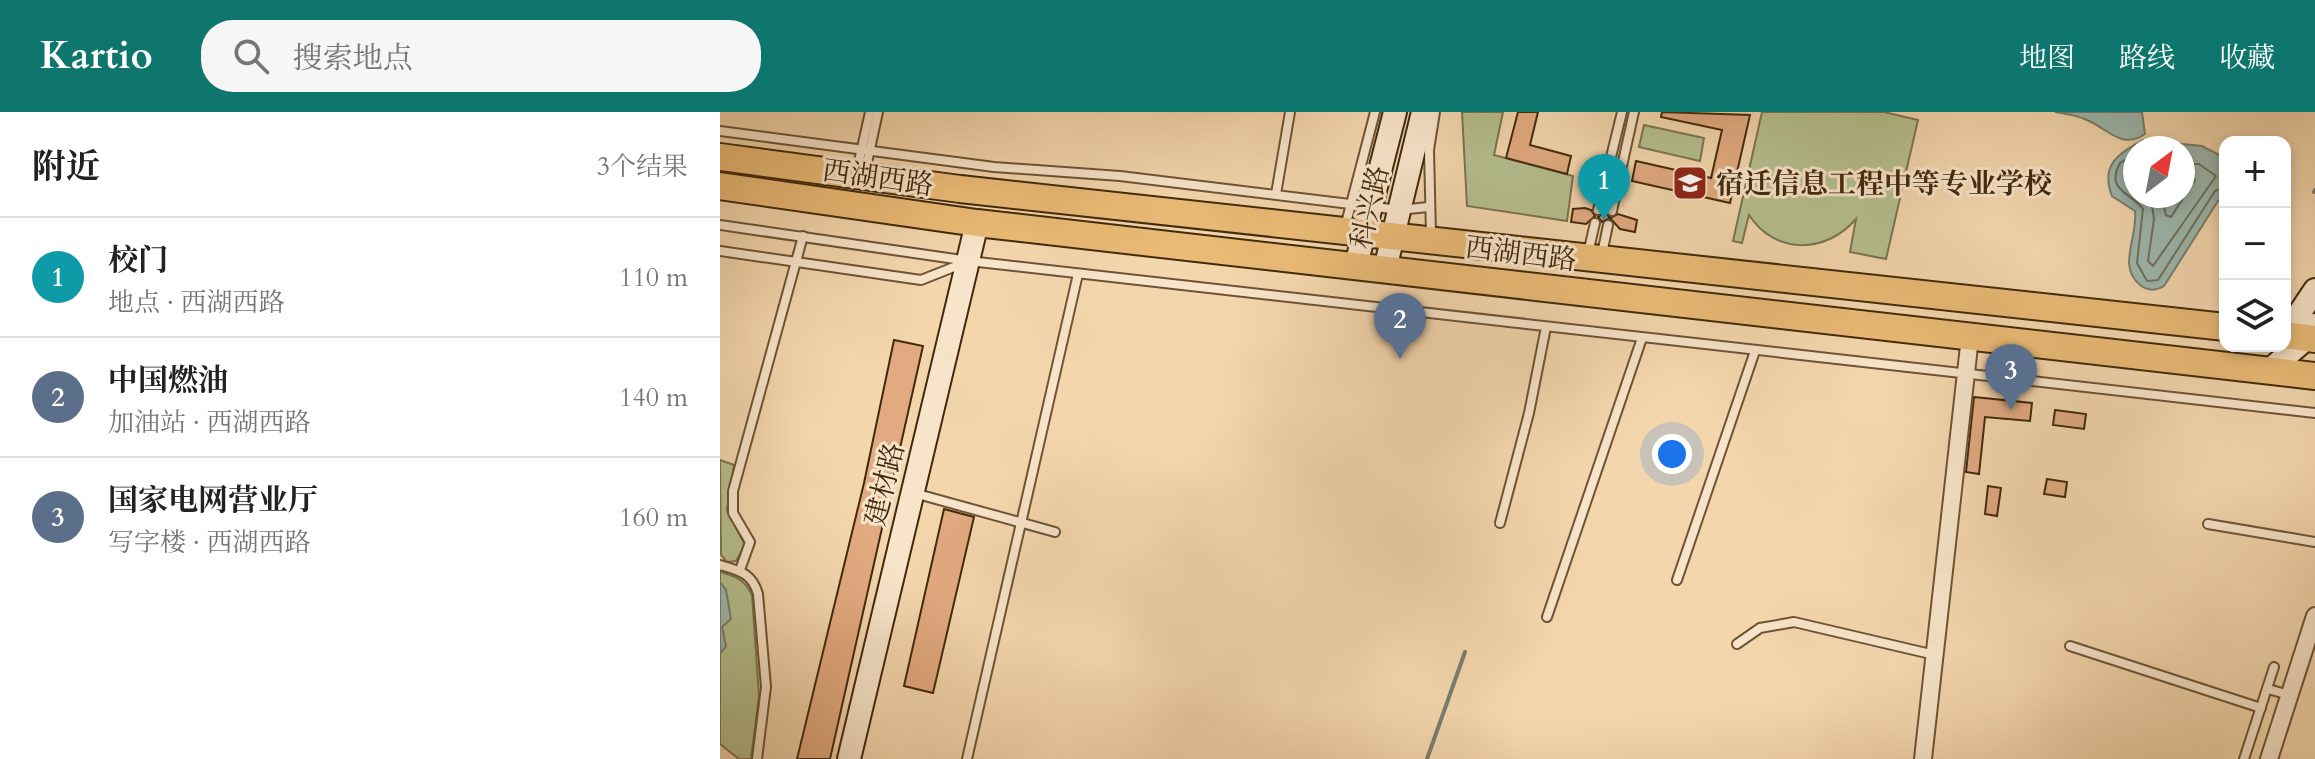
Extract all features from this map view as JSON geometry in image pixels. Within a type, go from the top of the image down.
[{"type":"main road","name":"西湖西路","points":[[720,157],[863,164],[1393,236],[2219,326]]},
{"type":"main road","name":"西湖西路","points":[[720,186],[977,223],[1970,337],[2276,358],[2315,376]]},
{"type":"street","name":"科兴路","points":[[1356,265],[1354,230],[1395,112]]},
{"type":"street","name":"科兴路","points":[[1385,269],[1423,112]]},
{"type":"street","name":"建材路","points":[[849,759],[977,223]]},
{"type":"street","points":[[2276,358],[2301,334],[2315,290]]},
{"type":"street","points":[[1923,759],[1970,337]]},
{"type":"street","points":[[2269,759],[2315,616]]},
{"type":"lane","points":[[863,164],[870,112]]},
{"type":"lane","points":[[863,164],[878,112]]},
{"type":"lane","points":[[1276,194],[1290,112]]},
{"type":"lane","points":[[1361,204],[1375,112]]},
{"type":"lane","points":[[1431,240],[1429,150],[1435,112]]},
{"type":"lane","points":[[1598,210],[1622,112]]},
{"type":"lane","points":[[1612,211],[1634,112]]},
{"type":"lane","points":[[720,131],[863,164],[1276,194],[1399,210],[1428,207]]},
{"type":"lane","points":[[1594,258],[1595,223]]},
{"type":"lane","points":[[720,225],[1078,274],[2315,413]]},
{"type":"lane","points":[[1594,258],[1608,225]]},
{"type":"lane","points":[[740,570],[750,542],[733,513],[733,491],[803,236]]},
{"type":"lane","points":[[720,251],[921,280],[969,261]]},
{"type":"lane","points":[[967,759],[1078,274]]},
{"type":"lane","points":[[1500,523],[1529,413],[1546,327]]},
{"type":"lane","points":[[1547,617],[1642,338]]},
{"type":"lane","points":[[1677,580],[1755,351]]},
{"type":"lane","points":[[913,492],[1055,532]]},
{"type":"lane","points":[[2208,524],[2315,542]]},
{"type":"lane","points":[[720,565],[740,570],[754,580],[764,636],[766,687],[757,759]]},
{"type":"lane","points":[[1737,644],[1760,628],[1794,622],[1935,655]]},
{"type":"lane","points":[[2070,646],[2261,708]]},
{"type":"lane","points":[[2244,759],[2274,667]]},
{"type":"lane","points":[[2268,689],[2289,695]]},
{"type":"green space","points":[[1462,112],[1503,112],[1494,155],[1573,176],[1567,221],[1467,206]]},
{"type":"green space","points":[[1762,112],[1884,112],[1918,120],[1886,259],[1850,252],[1856,219],[1830,239],[1801,245],[1772,237],[1749,215],[1742,243],[1733,241]]},
{"type":"green space","points":[[1644,125],[1704,138],[1700,161],[1639,147]]},
{"type":"green space","points":[[720,460],[734,465],[727,510],[745,545],[736,561],[727,562],[721,555]]},
{"type":"green space","points":[[720,572],[739,579],[752,595],[759,696],[751,759],[739,759],[720,744]]},
{"type":"water","points":[[2055,112],[2142,112],[2145,134],[2123,136],[2122,139],[2071,115]]},
{"type":"water","points":[[2195,145],[2219,155],[2219,199],[2164,286],[2157,289],[2140,285],[2130,269],[2135,211],[2130,208],[2195,208]]},
{"type":"water","points":[[2123,153],[2123,203],[2112,196],[2108,176]]},
{"type":"water","points":[[720,582],[726,590],[731,619],[722,627],[726,646],[720,654]]},
{"type":"building","points":[[1518,112],[1538,112],[1530,145],[1571,156],[1567,174],[1506,158]]},
{"type":"building","points":[[1662,112],[1750,115],[1730,203],[1632,181],[1636,161],[1711,178],[1722,130],[1661,117]]},
{"type":"building","points":[[1585,208],[1595,216],[1586,224],[1571,222],[1573,209]]},
{"type":"building","points":[[1605,212],[1610,218],[1602,222],[1598,217]]},
{"type":"building","points":[[1618,214],[1637,220],[1635,232],[1620,229],[1610,218]]},
{"type":"building","points":[[894,340],[923,346],[830,759],[797,759],[864,483]]},
{"type":"building","points":[[1974,397],[2032,403],[2030,421],[1985,417],[1979,474],[1966,472]]},
{"type":"building","points":[[2055,410],[2086,414],[2084,429],[2053,425]]},
{"type":"building","points":[[2047,479],[2067,482],[2065,497],[2044,494]]},
{"type":"building","points":[[1988,486],[2001,488],[1997,516],[1985,514]]},
{"type":"building","points":[[944,509],[974,517],[933,693],[904,686]]},
{"type":"waterway","points":[[1427,759],[1465,652]]},
{"type":"place","name":"宿迁信息工程中等专业学校","points":[[1690,183]]},
{"type":"place","name":"校门","points":[[1604,220]]},
{"type":"place","name":"中国燃油","points":[[1400,359]]},
{"type":"place","name":"国家电网营业厅","points":[[2011,410]]}]
